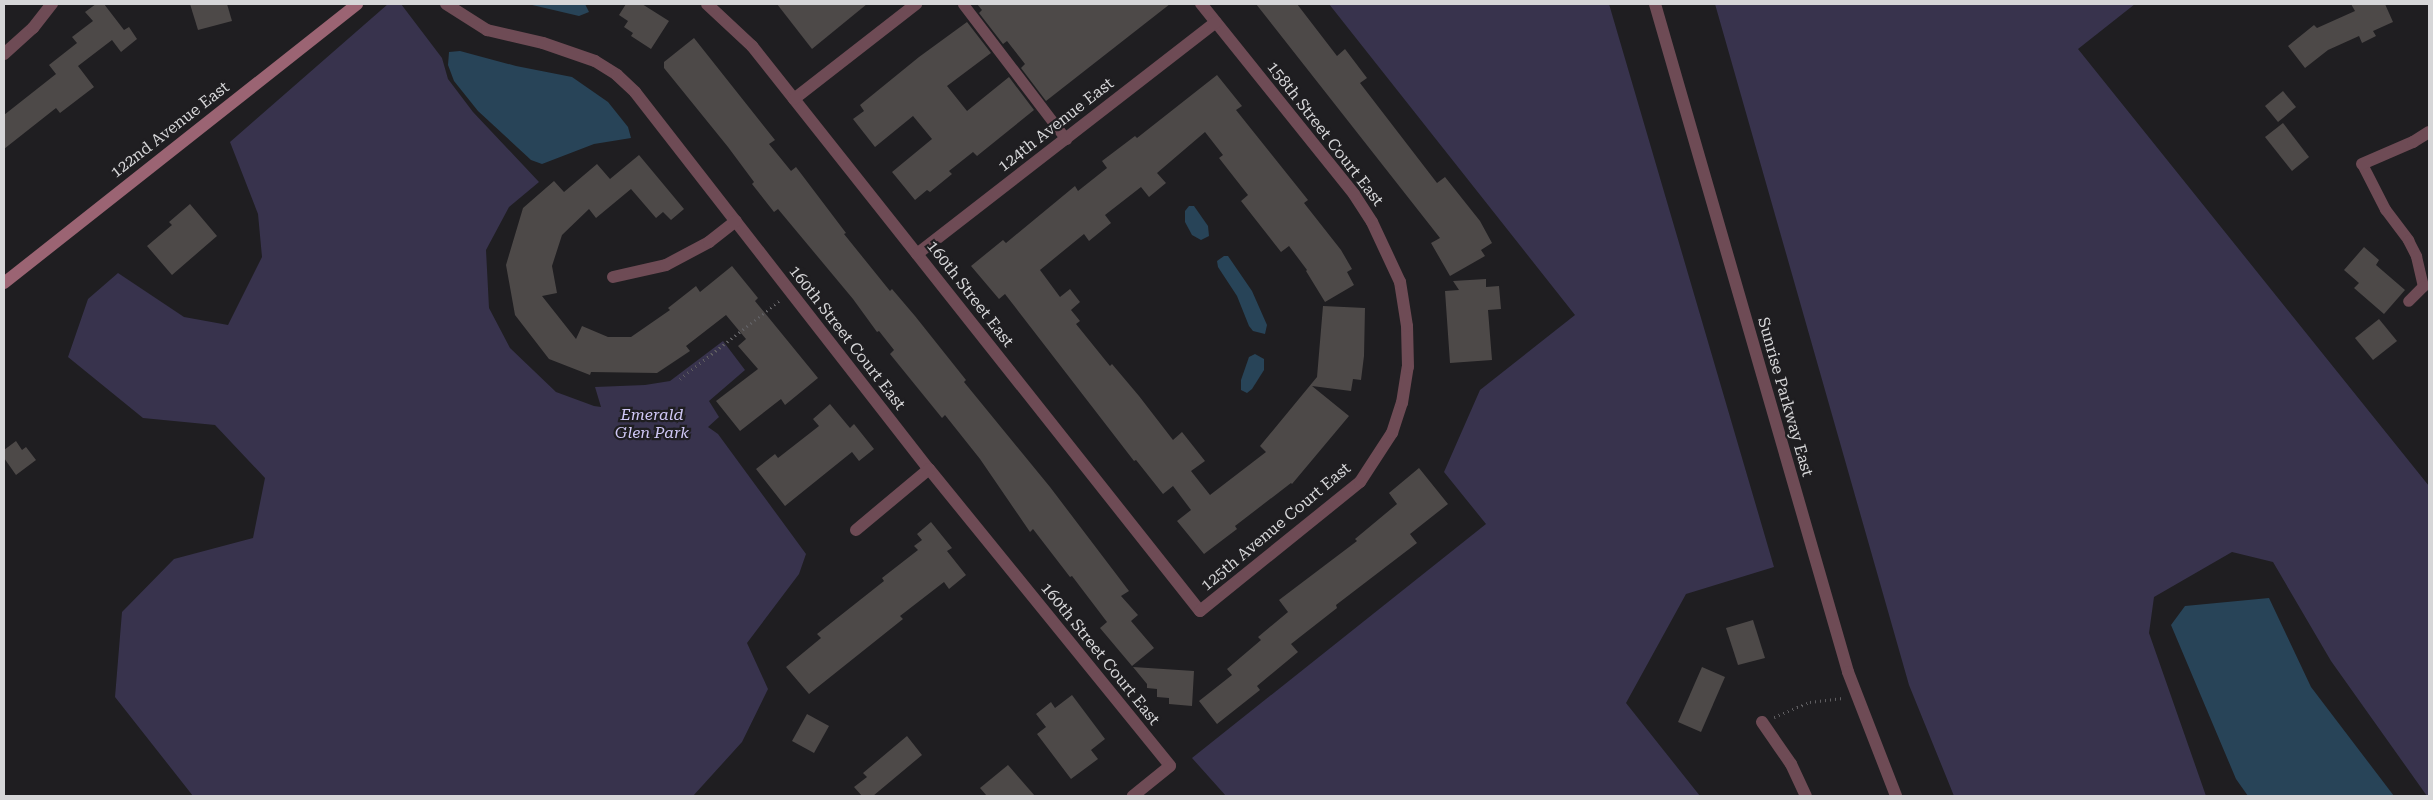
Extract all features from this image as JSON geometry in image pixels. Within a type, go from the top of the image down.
[{"type":"main road","name":"122nd Avenue East","points":[[4,283],[357,4]]},
{"type":"street","points":[[4,54],[33,28],[52,4]]},
{"type":"street","name":"160th Street Court East","points":[[446,4],[487,30],[571,51],[595,61],[617,75],[635,92],[929,469],[1170,766],[1133,796]]},
{"type":"street","name":"160th Street East","points":[[707,4],[752,46],[1200,611]]},
{"type":"street","points":[[794,99],[916,4]]},
{"type":"street","name":"158th Street Court East","points":[[1201,4],[1354,194],[1372,222],[1400,282],[1407,326]]},
{"type":"street","name":"Sunrise Parkway East","points":[[1655,4],[1848,672],[1868,729],[1896,796]]},
{"type":"street","name":"124th Avenue East","points":[[917,254],[1216,22]]},
{"type":"street","points":[[2362,164],[2413,142],[2429,132]]},
{"type":"street","points":[[613,277],[666,265],[709,242],[736,221]]},
{"type":"street","name":"125th Avenue Court East","points":[[1200,611],[1360,482],[1392,433],[1402,403],[1408,367],[1407,326]]},
{"type":"street","points":[[856,530],[929,469]]},
{"type":"street","points":[[1762,722],[1791,764],[1806,796]]},
{"type":"lane","points":[[963,4],[1066,139]]},
{"type":"lane","points":[[2362,164],[2385,209],[2408,240],[2416,256],[2423,286],[2408,301]]},
{"type":"path","points":[[680,379],[791,292]]},
{"type":"path","points":[[1762,722],[1810,702],[1827,700]]},
{"type":"green space","name":"Emerald Glen Park","points":[[388,4],[401,4],[442,58],[448,79],[473,112],[539,182],[509,207],[486,250],[489,308],[510,348],[556,392],[601,407],[595,387],[645,385],[670,381],[723,341],[745,370],[709,401],[719,417],[708,427],[718,434],[806,554],[799,574],[747,643],[768,689],[742,742],[693,796],[193,796],[115,697],[122,612],[174,559],[253,538],[265,478],[215,425],[143,418],[68,357],[88,299],[118,273],[184,317],[228,325],[262,257],[258,214],[230,142]]},
{"type":"green space","points":[[1329,4],[1609,4],[1774,567],[1686,594],[1626,703],[1700,796],[1226,796],[1192,758],[1486,524],[1444,472],[1480,390],[1575,315]]},
{"type":"green space","points":[[1715,4],[2135,4],[2078,49],[2429,486],[2429,796],[2427,796],[2331,661],[2273,562],[2232,552],[2154,597],[2149,633],[2206,796],[1954,796],[1909,685]]},
{"type":"water","points":[[528,4],[585,4],[589,12],[579,16]]},
{"type":"water","points":[[460,51],[516,66],[572,77],[608,102],[628,127],[631,138],[594,144],[542,164],[531,160],[478,111],[454,81],[448,65],[449,52]]},
{"type":"water","points":[[1189,206],[1194,206],[1208,226],[1209,236],[1201,240],[1192,235],[1185,222],[1185,211]]},
{"type":"water","points":[[1224,256],[1228,256],[1252,291],[1267,325],[1265,334],[1253,331],[1249,326],[1237,296],[1218,267],[1217,261]]},
{"type":"water","points":[[1255,354],[1264,359],[1264,370],[1252,389],[1247,393],[1241,390],[1241,380],[1249,357]]},
{"type":"water","points":[[2269,598],[2311,687],[2394,796],[2248,796],[2236,779],[2171,625],[2185,606]]},
{"type":"building","points":[[96,4],[104,4],[124,30],[129,27],[137,39],[121,52],[112,40],[78,66],[94,87],[60,113],[56,108],[4,149],[4,115],[56,74],[49,65],[77,43],[72,37],[93,21],[85,12]]},
{"type":"building","points":[[190,4],[227,4],[232,21],[198,30]]},
{"type":"building","points":[[626,4],[642,4],[669,21],[651,49],[631,36],[633,33],[624,27],[628,21],[619,15]]},
{"type":"building","points":[[777,4],[867,4],[812,49]]},
{"type":"building","points":[[977,4],[1170,4],[1046,101],[1021,68],[1025,64],[1007,41],[1003,44],[979,13],[982,10]]},
{"type":"building","points":[[1256,4],[1297,4],[1337,56],[1345,49],[1367,78],[1360,83],[1437,183],[1445,177],[1480,221],[1492,243],[1481,250],[1485,256],[1450,276],[1431,243],[1440,238]]},
{"type":"building","points":[[2351,4],[2385,4],[2393,22],[2373,31],[2376,36],[2362,43],[2359,36],[2328,50],[2305,68],[2288,46],[2314,25],[2317,28],[2355,11]]},
{"type":"building","points":[[967,22],[991,53],[947,86],[967,111],[1009,77],[1034,110],[977,156],[973,152],[949,171],[952,174],[930,192],[927,190],[915,200],[892,172],[932,139],[913,116],[875,147],[853,119],[864,111],[860,105],[919,57]]},
{"type":"building","points":[[694,38],[775,140],[769,144],[791,171],[796,167],[846,233],[844,234],[890,291],[892,289],[915,316],[966,380],[964,382],[1050,487],[1129,591],[1121,596],[1138,615],[1131,621],[1154,648],[1132,666],[1100,628],[1107,622],[1072,576],[1070,577],[1033,529],[1030,532],[980,459],[945,415],[942,418],[890,354],[894,350],[879,331],[877,332],[853,299],[778,209],[774,212],[752,184],[754,182],[728,147],[664,68],[664,62]]},
{"type":"building","points":[[1217,75],[1242,106],[1236,110],[1308,200],[1304,203],[1341,250],[1352,269],[1347,272],[1354,285],[1325,302],[1307,270],[1289,246],[1281,252],[1241,201],[1248,195],[1219,158],[1223,155],[1205,132],[1157,173],[1166,183],[1149,197],[1141,187],[1105,215],[1111,223],[1089,241],[1084,234],[1040,270],[1060,297],[1070,289],[1080,302],[1071,310],[1080,321],[1076,324],[1110,366],[1112,364],[1139,396],[1173,440],[1182,432],[1205,461],[1191,471],[1210,495],[1266,452],[1260,446],[1317,377],[1323,306],[1365,308],[1364,356],[1361,380],[1353,379],[1351,391],[1312,386],[1349,416],[1292,484],[1235,526],[1237,529],[1204,554],[1177,521],[1191,510],[1173,486],[1163,494],[1136,460],[1134,461],[1005,294],[999,299],[971,266],[1003,240],[1006,243],[1075,186],[1078,191],[1107,168],[1102,161],[1135,136],[1137,138]]},
{"type":"building","points":[[2283,91],[2296,107],[2278,122],[2265,106]]},
{"type":"building","points":[[2283,123],[2309,157],[2292,171],[2265,137]]},
{"type":"building","points":[[639,155],[684,209],[671,220],[663,212],[656,218],[631,189],[596,218],[589,209],[562,235],[552,266],[557,293],[542,296],[576,339],[582,326],[608,337],[631,337],[670,310],[668,308],[696,286],[700,292],[732,266],[758,298],[755,301],[818,378],[785,405],[781,399],[740,431],[716,401],[758,369],[738,346],[746,339],[726,315],[686,346],[690,351],[657,373],[591,372],[590,375],[549,359],[515,315],[506,265],[523,208],[554,181],[564,192],[597,164],[610,179]]},
{"type":"building","points":[[190,204],[217,236],[172,275],[147,246],[172,225],[169,222]]},
{"type":"building","points":[[2364,247],[2379,260],[2376,265],[2405,290],[2384,314],[2354,288],[2359,283],[2344,270]]},
{"type":"building","points":[[1486,279],[1486,287],[1499,286],[1501,309],[1488,310],[1492,360],[1450,363],[1445,291],[1459,290],[1453,281]]},
{"type":"building","points":[[2379,319],[2397,341],[2373,360],[2355,338]]},
{"type":"building","points":[[830,404],[850,428],[854,424],[874,449],[859,461],[852,452],[785,506],[756,469],[775,454],[778,458],[819,426],[813,419]]},
{"type":"building","points":[[16,441],[22,450],[26,447],[36,460],[16,475],[4,458],[4,450]]},
{"type":"building","points":[[1419,468],[1448,504],[1410,534],[1417,543],[1336,605],[1337,608],[1291,644],[1298,652],[1257,686],[1260,690],[1217,724],[1199,701],[1232,675],[1227,669],[1261,640],[1258,637],[1288,612],[1279,600],[1357,541],[1355,539],[1397,504],[1389,493]]},
{"type":"building","points":[[931,522],[952,548],[947,551],[966,575],[949,589],[944,582],[900,616],[903,619],[809,694],[786,667],[821,638],[817,634],[884,581],[882,578],[918,550],[914,546],[922,540],[917,534]]},
{"type":"building","points":[[1753,620],[1765,658],[1738,665],[1726,628]]},
{"type":"building","points":[[1133,667],[1194,671],[1192,706],[1169,704],[1169,698],[1157,697],[1157,689],[1147,688],[1147,684]]},
{"type":"building","points":[[1702,667],[1725,677],[1701,732],[1678,722]]},
{"type":"building","points":[[1072,695],[1105,739],[1091,750],[1098,759],[1071,779],[1037,734],[1046,727],[1036,714],[1051,702],[1055,708]]},
{"type":"building","points":[[807,714],[829,726],[814,753],[792,741]]},
{"type":"building","points":[[907,736],[922,755],[873,796],[862,796],[854,787],[867,777],[863,773]]},
{"type":"building","points":[[1008,765],[1035,796],[987,796],[980,788]]}]
